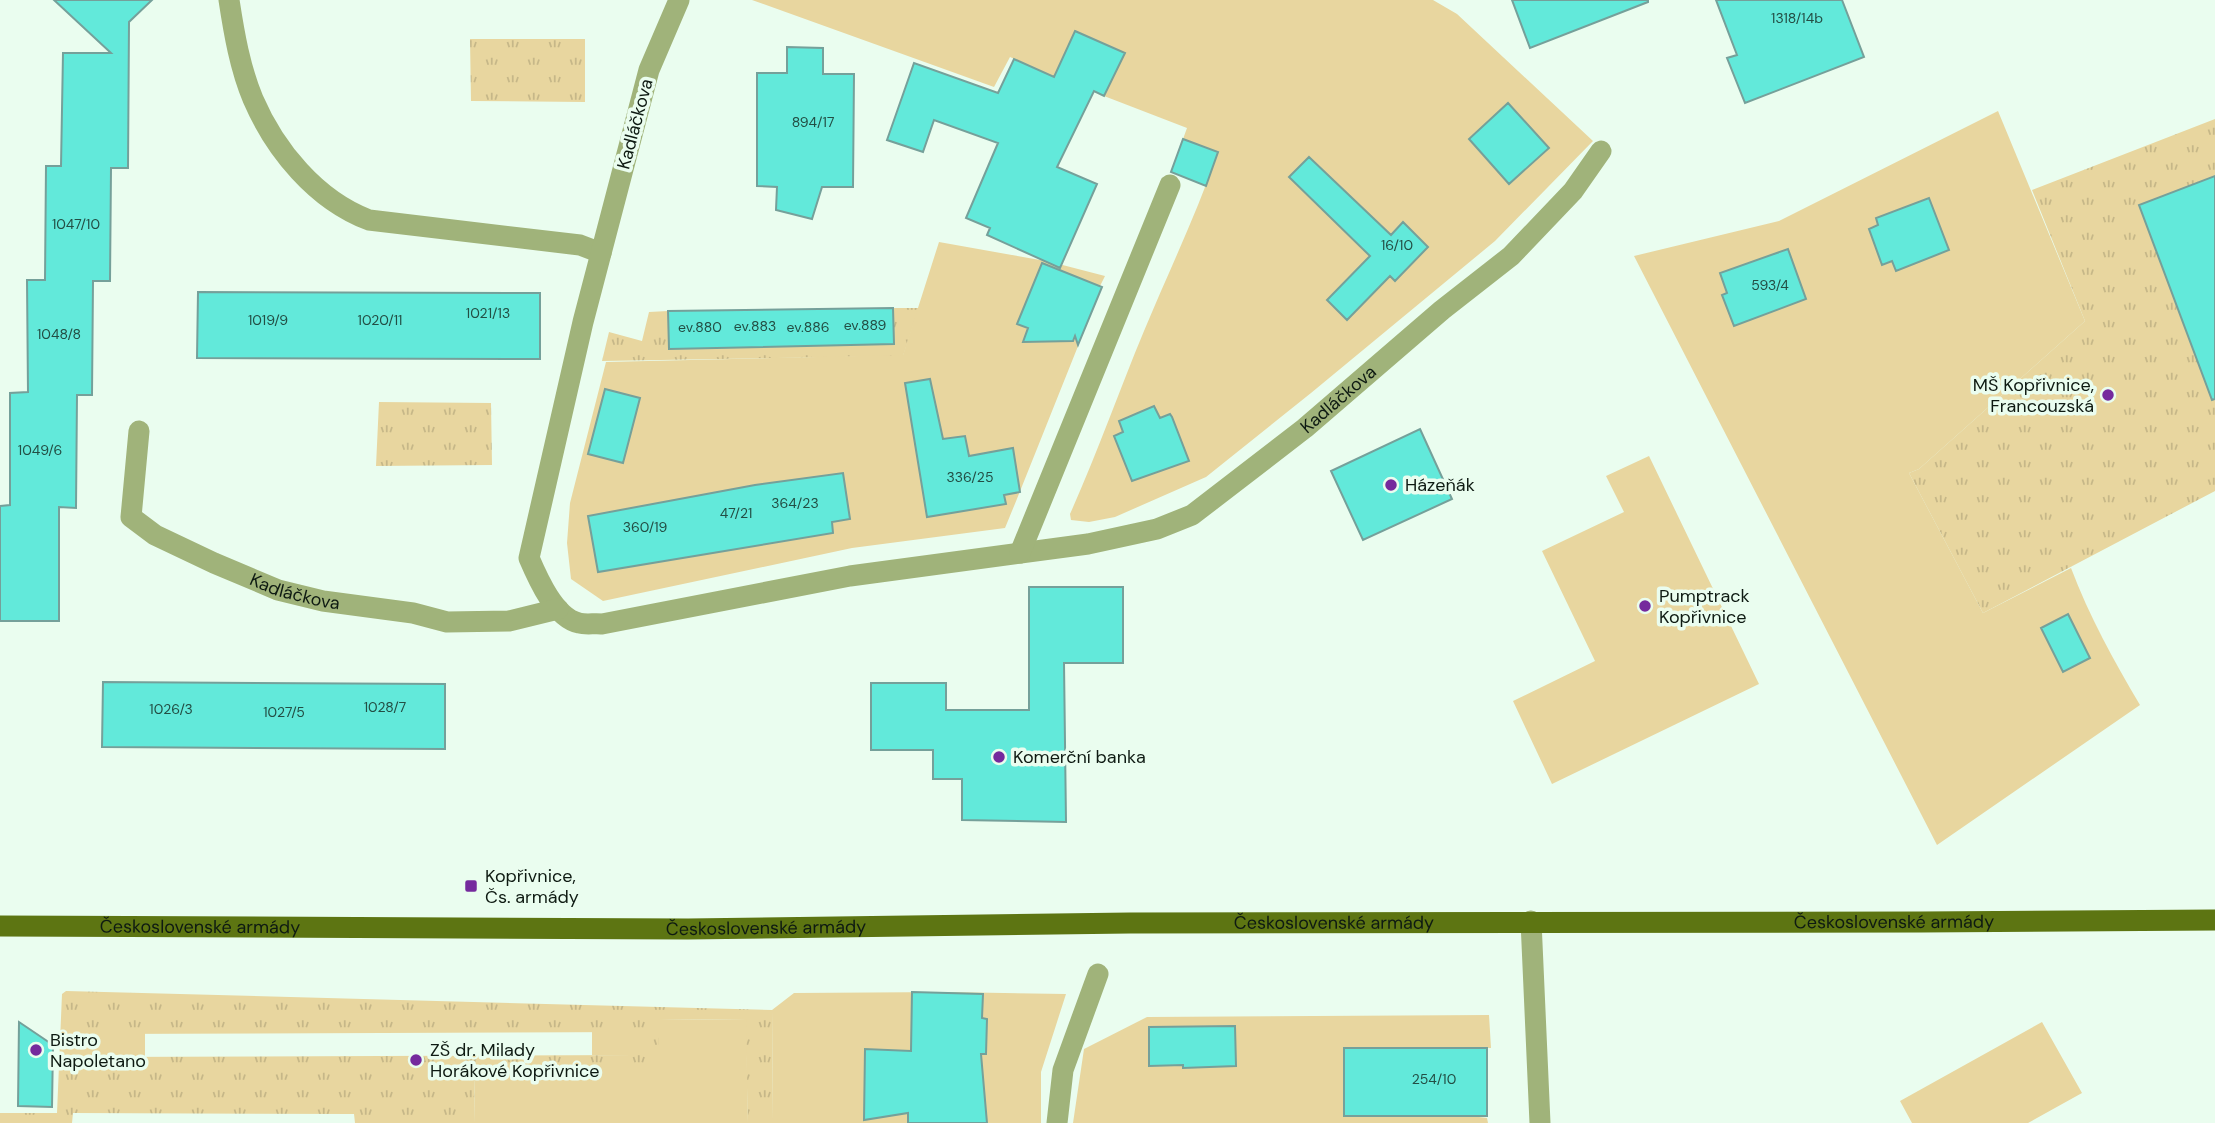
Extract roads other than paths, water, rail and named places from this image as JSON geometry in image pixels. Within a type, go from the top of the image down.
[{"type":"main road","name":"Československé armády","points":[[0,926],[688,929],[1144,922],[2215,920]]},
{"type":"street","points":[[229,0],[243,66],[261,115],[308,182],[339,205],[369,220],[580,245],[601,253]]},
{"type":"street","name":"Kadláčkova","points":[[680,0],[649,71],[601,253],[529,558],[540,585],[558,609],[577,623],[602,624],[850,576],[1088,544],[1157,529],[1192,515],[1305,428],[1442,310],[1511,256],[1573,191],[1601,151]]},
{"type":"street","points":[[1020,553],[1170,185]]},
{"type":"street","name":"Kadláčkova","points":[[139,431],[131,517],[155,535],[214,563],[289,593],[323,601],[413,613],[447,622],[509,621],[558,609]]},
{"type":"street","points":[[1531,921],[1540,1123]]},
{"type":"street","points":[[1057,1123],[1063,1069],[1098,974]]},
{"type":"place","name":"MŠ Kopřivnice, Francouzská","points":[[2108,395]]},
{"type":"place","name":"Házeňák","points":[[1391,485]]},
{"type":"place","name":"Pumptrack Kopřivnice","points":[[1645,606]]},
{"type":"place","name":"Komerční banka","points":[[999,757]]},
{"type":"place","name":"Kopřivnice, Čs. armády","points":[[471,886]]},
{"type":"place","name":"Bistro Napoletano","points":[[36,1050]]},
{"type":"place","name":"ZŠ dr. Milady Horákové Kopřivnice","points":[[416,1060]]}]
